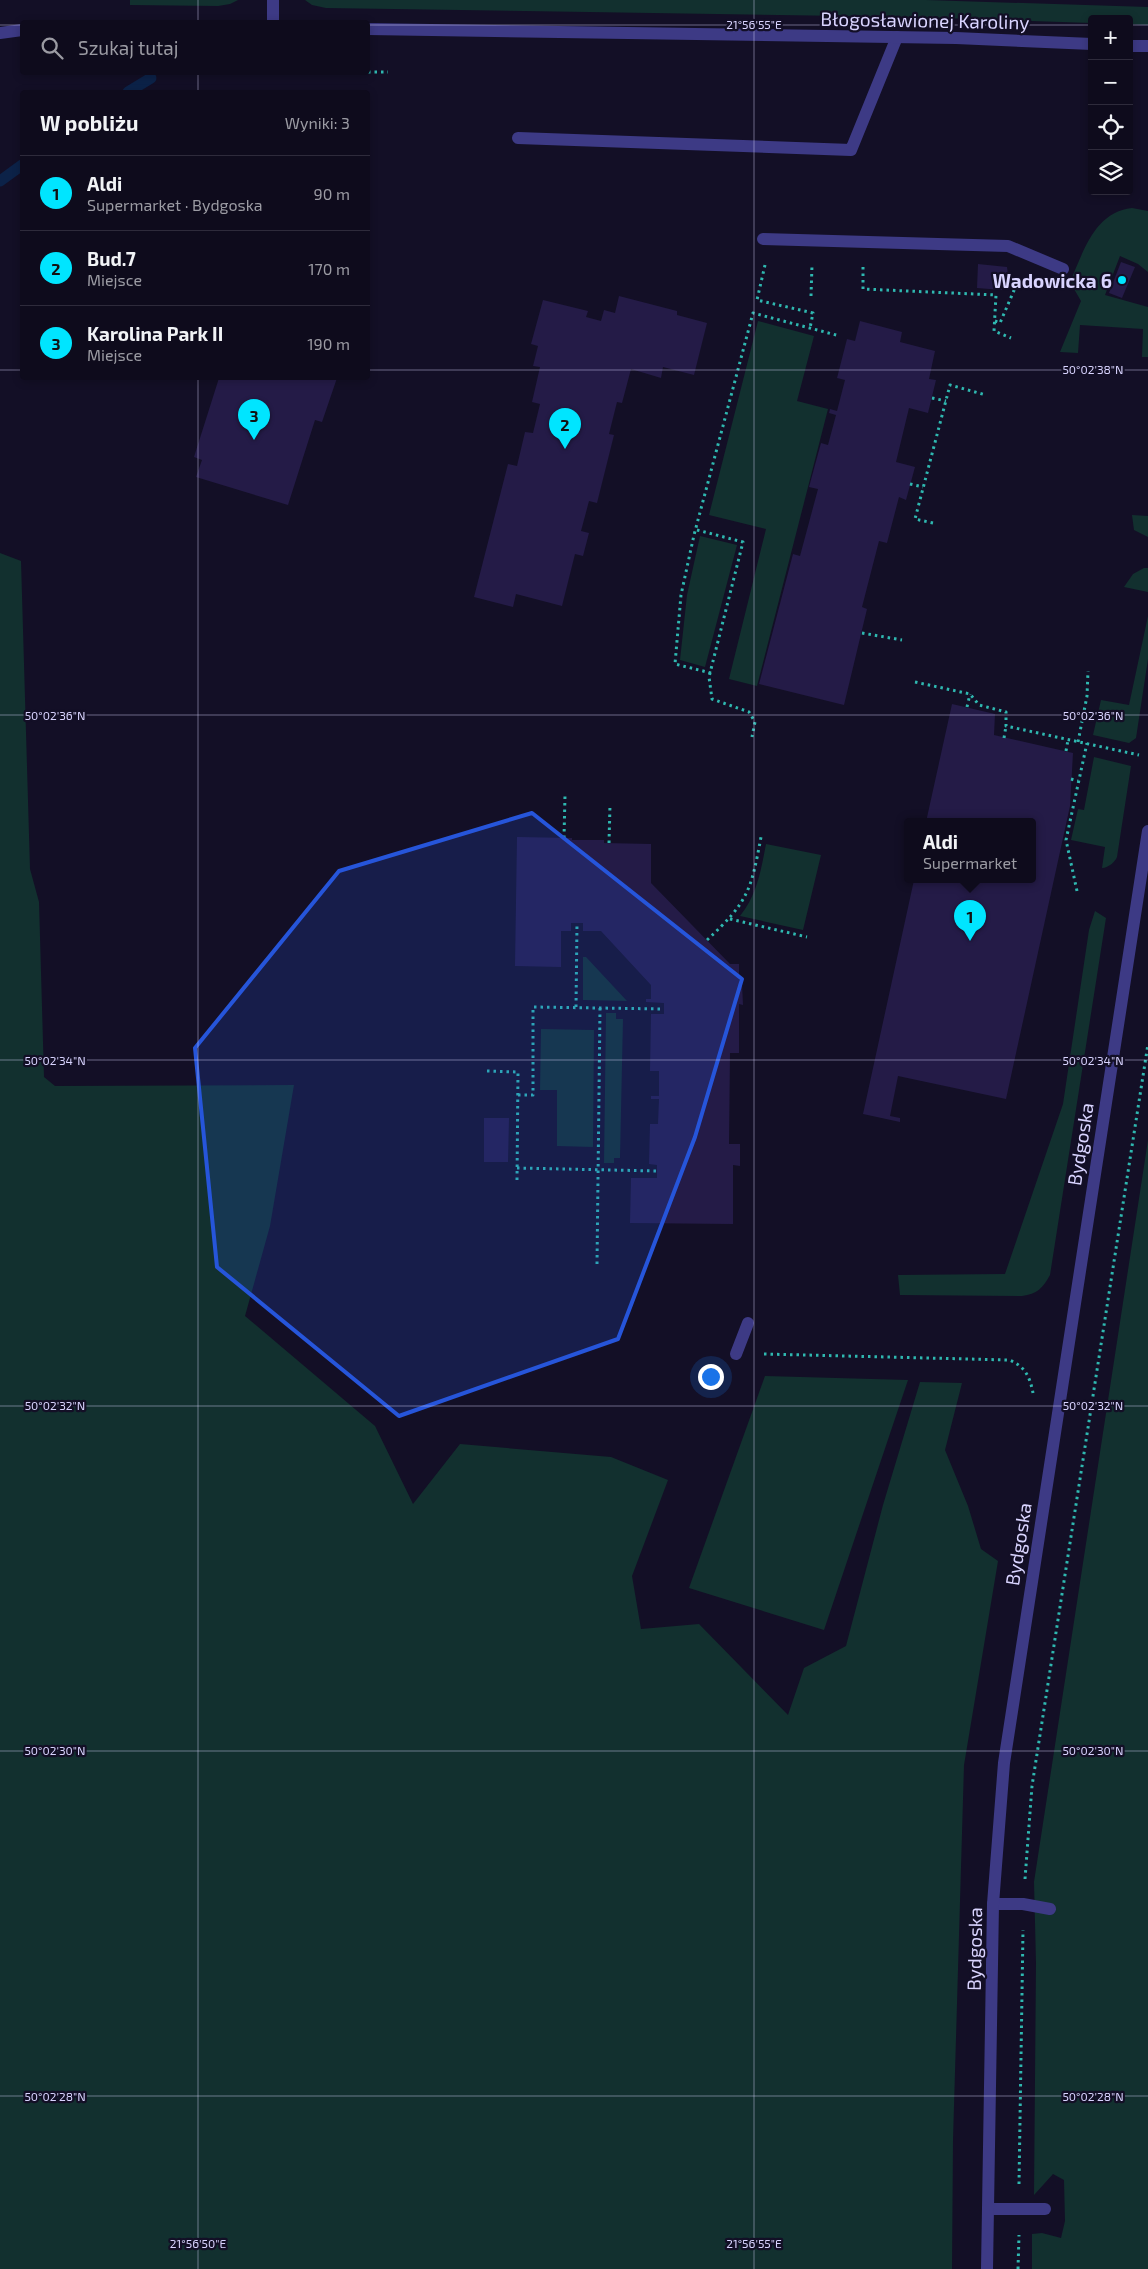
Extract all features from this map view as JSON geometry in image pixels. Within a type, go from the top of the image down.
[{"type":"street","points":[[273,0],[273,20]]},
{"type":"street","name":"Błogosławionej Karoliny","points":[[370,28],[897,37],[1088,44]]},
{"type":"street","points":[[0,34],[20,30]]},
{"type":"street","points":[[518,138],[851,150],[897,37]]},
{"type":"street","points":[[1133,46],[1148,46]]},
{"type":"street","points":[[763,239],[1008,246],[1063,269]]},
{"type":"street","name":"Bydgoska","points":[[987,2269],[993,1904],[1004,1763],[1148,831]]},
{"type":"street","points":[[736,1354],[748,1323]]},
{"type":"street","points":[[993,1904],[1023,1904],[1050,1909]]},
{"type":"street","points":[[988,2209],[1045,2209]]},
{"type":"path","points":[[370,72],[388,72]]},
{"type":"path","points":[[864,242],[863,289],[996,295],[994,331],[1011,338]]},
{"type":"path","points":[[767,257],[757,300],[813,313],[810,328]]},
{"type":"path","points":[[807,259],[812,263],[811,296]]},
{"type":"path","points":[[995,321],[1000,323],[1018,281],[1032,287]]},
{"type":"path","points":[[711,672],[675,664],[681,595],[753,313],[840,336]]},
{"type":"path","points":[[933,523],[915,519],[950,385],[986,395]]},
{"type":"path","points":[[932,398],[946,401]]},
{"type":"path","points":[[910,484],[923,487]]},
{"type":"path","points":[[697,530],[743,542],[711,672],[712,699],[750,712],[755,722],[752,737]]},
{"type":"path","points":[[862,633],[902,640]]},
{"type":"path","points":[[1078,742],[1087,696],[1088,671]]},
{"type":"path","points":[[915,682],[970,694],[979,706],[1006,712],[1004,738]]},
{"type":"path","points":[[967,707],[970,694]]},
{"type":"path","points":[[1006,726],[1139,754]]},
{"type":"path","points":[[1066,752],[1068,740]]},
{"type":"path","points":[[1077,891],[1066,840],[1087,743]]},
{"type":"path","points":[[1071,779],[1078,781]]},
{"type":"path","points":[[564,838],[565,795]]},
{"type":"path","points":[[609,843],[610,805]]},
{"type":"path","points":[[707,940],[730,919],[744,901],[753,880],[761,837]]},
{"type":"path","points":[[730,919],[807,937]]},
{"type":"path","points":[[576,1008],[577,923]]},
{"type":"path","points":[[518,1095],[533,1095],[533,1007],[664,1009]]},
{"type":"path","points":[[597,1264],[600,1008]]},
{"type":"path","points":[[1018,2269],[1023,1904],[1032,1786],[1148,1044]]},
{"type":"path","points":[[486,1071],[518,1072],[516,1180]]},
{"type":"path","points":[[517,1168],[657,1171]]},
{"type":"path","points":[[736,1354],[1009,1360],[1017,1363],[1026,1372],[1035,1401]]},
{"type":"highlighted area","points":[[532,813],[742,979],[695,1137],[618,1339],[399,1416],[217,1267],[195,1048],[339,871]]},
{"type":"green space","points":[[130,0],[238,0],[230,4],[218,6],[130,5]]},
{"type":"green space","points":[[305,0],[926,0],[1148,7],[1148,25],[1133,24],[1133,15],[1088,15],[1088,23],[912,17],[326,8],[312,5]]},
{"type":"green space","points":[[1132,208],[1148,211],[1148,272],[1138,264],[1120,256],[1105,295],[1148,307],[1148,357],[1142,357],[1143,329],[1080,325],[1078,353],[1060,352],[1081,301],[1070,282],[1085,247],[1099,226],[1108,217],[1119,211]]},
{"type":"green space","points":[[758,321],[814,336],[797,401],[828,409],[757,686],[729,679],[766,529],[709,515]]},
{"type":"green space","points":[[1132,515],[1148,516],[1148,537],[1134,530]]},
{"type":"green space","points":[[700,536],[737,545],[705,667],[680,660],[687,595]]},
{"type":"green space","points":[[0,553],[21,561],[30,869],[39,902],[44,1077],[55,1086],[294,1085],[270,1226],[245,1316],[375,1426],[413,1504],[460,1444],[611,1457],[668,1480],[632,1576],[641,1629],[699,1624],[788,1715],[804,1668],[846,1646],[883,1505],[920,1382],[962,1383],[945,1450],[968,1506],[981,1549],[998,1561],[964,1765],[953,2140],[952,2269],[0,2269]]},
{"type":"green space","points":[[1148,568],[1148,592],[1124,587],[1133,574]]},
{"type":"green space","points":[[1148,616],[1148,659],[1136,738],[1129,743],[1093,735],[1101,700],[1129,705]]},
{"type":"green space","points":[[1094,757],[1131,766],[1117,857],[1107,867],[1102,868],[1105,847],[1071,840],[1078,809],[1084,810]]},
{"type":"green space","points":[[766,844],[821,855],[803,930],[740,916],[751,900],[760,873]]},
{"type":"green space","points":[[1095,911],[1106,918],[1050,1275],[1039,1290],[1022,1296],[900,1295],[898,1275],[1005,1274],[1063,1104],[1089,930]]},
{"type":"green space","points":[[583,957],[586,957],[627,1001],[583,1000]]},
{"type":"green space","points":[[606,1013],[616,1013],[616,1019],[623,1019],[620,1158],[614,1158],[614,1163],[604,1163]]},
{"type":"green space","points":[[541,1029],[594,1030],[593,1147],[557,1146],[557,1090],[540,1090]]},
{"type":"green space","points":[[1148,1140],[1148,2269],[1032,2269],[1032,2234],[1042,2233],[1061,2238],[1065,2221],[1064,2180],[1053,2174],[1034,2195],[1036,1963],[1034,1882]]},
{"type":"green space","points":[[765,1376],[908,1380],[824,1630],[689,1588]]},
{"type":"building","name":"Wadowicka 6","points":[[1121,262],[1135,267],[1122,298],[1109,293]]},
{"type":"building","points":[[978,264],[1007,267],[1008,275],[1002,290],[977,288]]},
{"type":"building","points":[[619,296],[677,311],[677,315],[707,323],[694,375],[663,367],[661,378],[631,369],[622,403],[617,402],[609,434],[614,435],[597,503],[589,501],[581,531],[589,533],[583,556],[575,554],[562,606],[516,594],[513,607],[474,597],[508,464],[517,466],[525,432],[533,433],[540,404],[532,402],[540,367],[533,366],[538,346],[531,344],[543,300],[588,311],[586,317],[601,321],[604,310],[615,313]]},
{"type":"building","points":[[860,321],[902,332],[900,342],[935,351],[929,379],[936,380],[928,413],[909,408],[896,462],[915,467],[906,500],[899,497],[887,543],[879,541],[862,607],[867,609],[844,705],[759,684],[793,554],[800,556],[818,489],[809,487],[821,443],[828,445],[836,415],[829,413],[830,409],[837,411],[845,380],[837,378],[847,339],[855,341]]},
{"type":"building","points":[[218,380],[336,380],[322,422],[315,420],[288,505],[196,477],[202,460],[194,457]]},
{"type":"building","points":[[952,704],[995,714],[994,735],[1073,753],[1070,806],[1006,1099],[898,1076],[890,1116],[900,1118],[900,1122],[863,1114],[913,883],[1036,883],[1036,818],[927,818]]},
{"type":"building","points":[[517,837],[572,838],[572,840],[604,840],[604,843],[651,844],[651,883],[730,964],[739,964],[739,983],[742,983],[743,1005],[739,1004],[739,1053],[730,1053],[729,1144],[740,1144],[740,1166],[733,1165],[733,1224],[630,1223],[631,1178],[657,1178],[657,1165],[649,1164],[650,1124],[658,1124],[659,1099],[651,1099],[651,1096],[659,1096],[659,1071],[650,1071],[651,1014],[664,1014],[664,1003],[646,1002],[646,999],[651,999],[651,985],[601,931],[583,931],[583,923],[571,923],[571,931],[561,931],[561,967],[515,966]]},
{"type":"building","points":[[484,1118],[509,1118],[508,1162],[484,1162]]},
{"type":"waterway","points":[[131,90],[151,78]]},
{"type":"waterway","points":[[0,181],[20,166]]},
{"type":"place","name":"Wadowicka 6","points":[[1122,280]]},
{"type":"place","name":"Karolina Park II","points":[[254,440]]},
{"type":"place","name":"Bud.7","points":[[565,449]]},
{"type":"place","name":"Aldi","points":[[970,941]]}]
